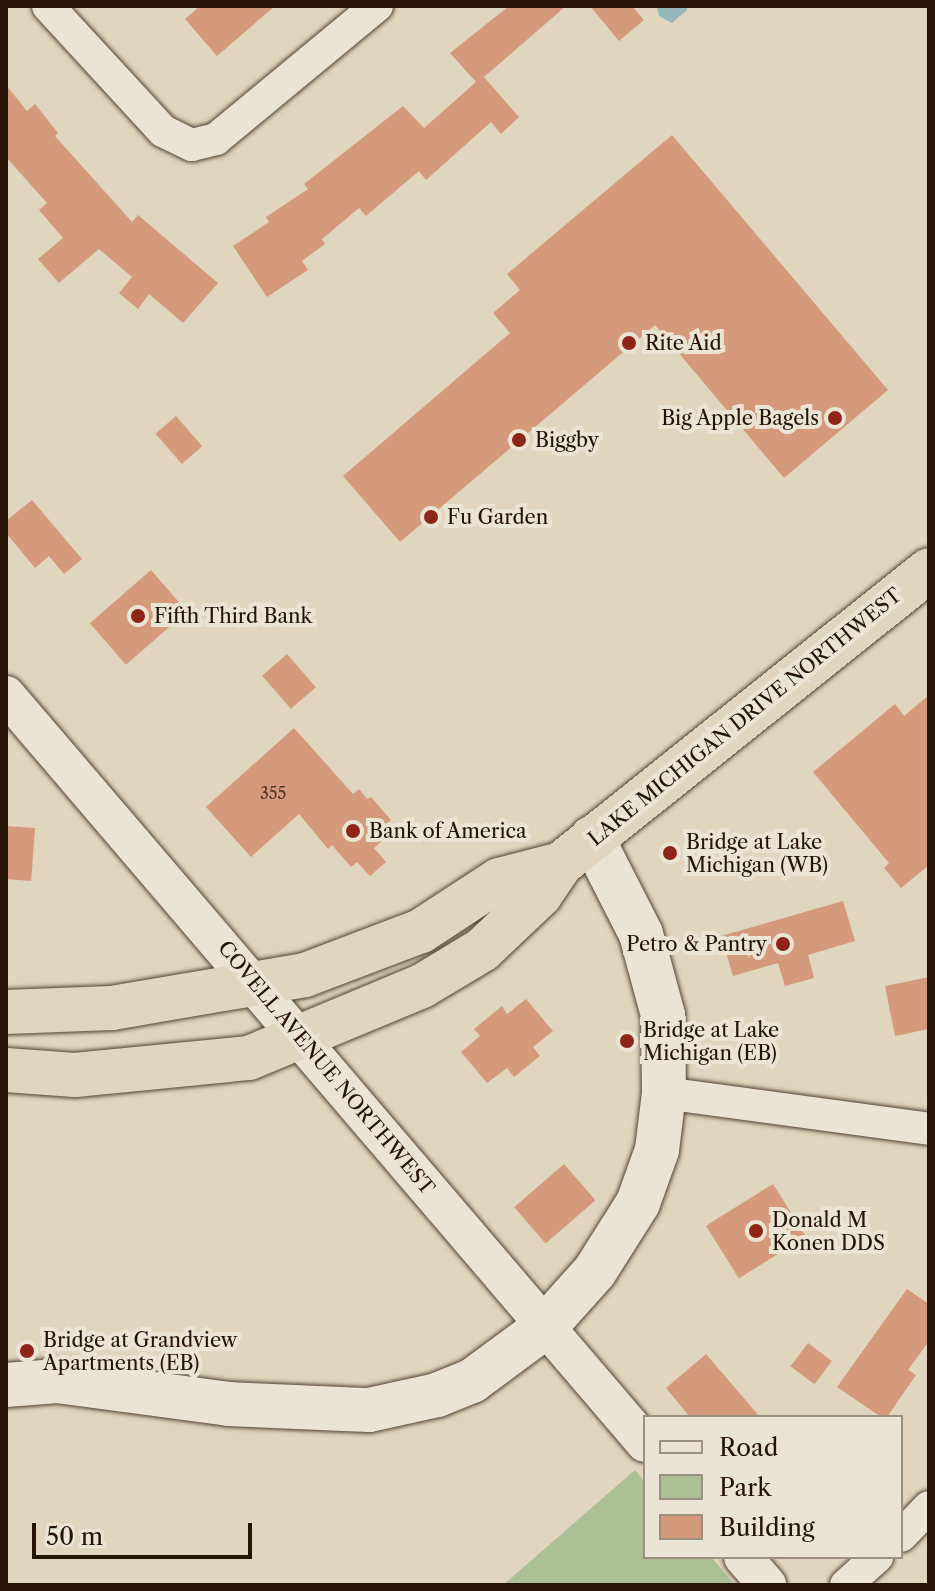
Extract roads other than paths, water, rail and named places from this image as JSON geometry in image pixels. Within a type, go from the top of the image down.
[{"type":"highway","name":"LAKE MICHIGAN DRIVE NORTHWEST","points":[[6,1070],[75,1075],[151,1071],[249,1058],[422,986],[482,950],[540,895],[576,851],[929,570]]},
{"type":"highway","name":"LAKE MICHIGAN DRIVE NORTHWEST","points":[[6,1012],[112,1008],[305,975],[394,943],[448,916],[499,880],[576,851]]},
{"type":"main road","points":[[6,1385],[57,1381],[229,1404],[369,1410],[437,1395],[472,1381],[545,1327],[595,1271],[638,1203],[657,1150],[664,1093],[663,1015],[641,934],[576,851]]},
{"type":"street","points":[[48,6],[163,131],[192,145],[216,139],[377,6]]},
{"type":"street","name":"COVELL AVENUE NORTHWEST","points":[[6,695],[643,1441]]},
{"type":"street","points":[[664,1093],[929,1129]]},
{"type":"street","points":[[903,1534],[929,1507]]},
{"type":"street","points":[[745,1559],[767,1585]]},
{"type":"street","points":[[846,1585],[875,1559]]},
{"type":"water","points":[[657,6],[687,6],[687,10],[672,23],[659,16]]},
{"type":"place","name":"Rite Aid","points":[[629,343]]},
{"type":"place","name":"Big Apple Bagels","points":[[835,418]]},
{"type":"place","name":"Biggby","points":[[519,440]]},
{"type":"place","name":"Fu Garden","points":[[431,517]]},
{"type":"place","name":"Fifth Third Bank","points":[[138,616]]},
{"type":"place","name":"Bank of America","points":[[353,831]]},
{"type":"place","name":"Bridge at Lake Michigan (WB)","points":[[670,853]]},
{"type":"place","name":"Petro & Pantry","points":[[783,944]]},
{"type":"place","name":"Bridge at Lake Michigan (EB)","points":[[627,1041]]},
{"type":"place","name":"Donald M Konen DDS","points":[[756,1231]]},
{"type":"place","name":"Bridge at Grandview Apartments (EB)","points":[[27,1351]]}]
